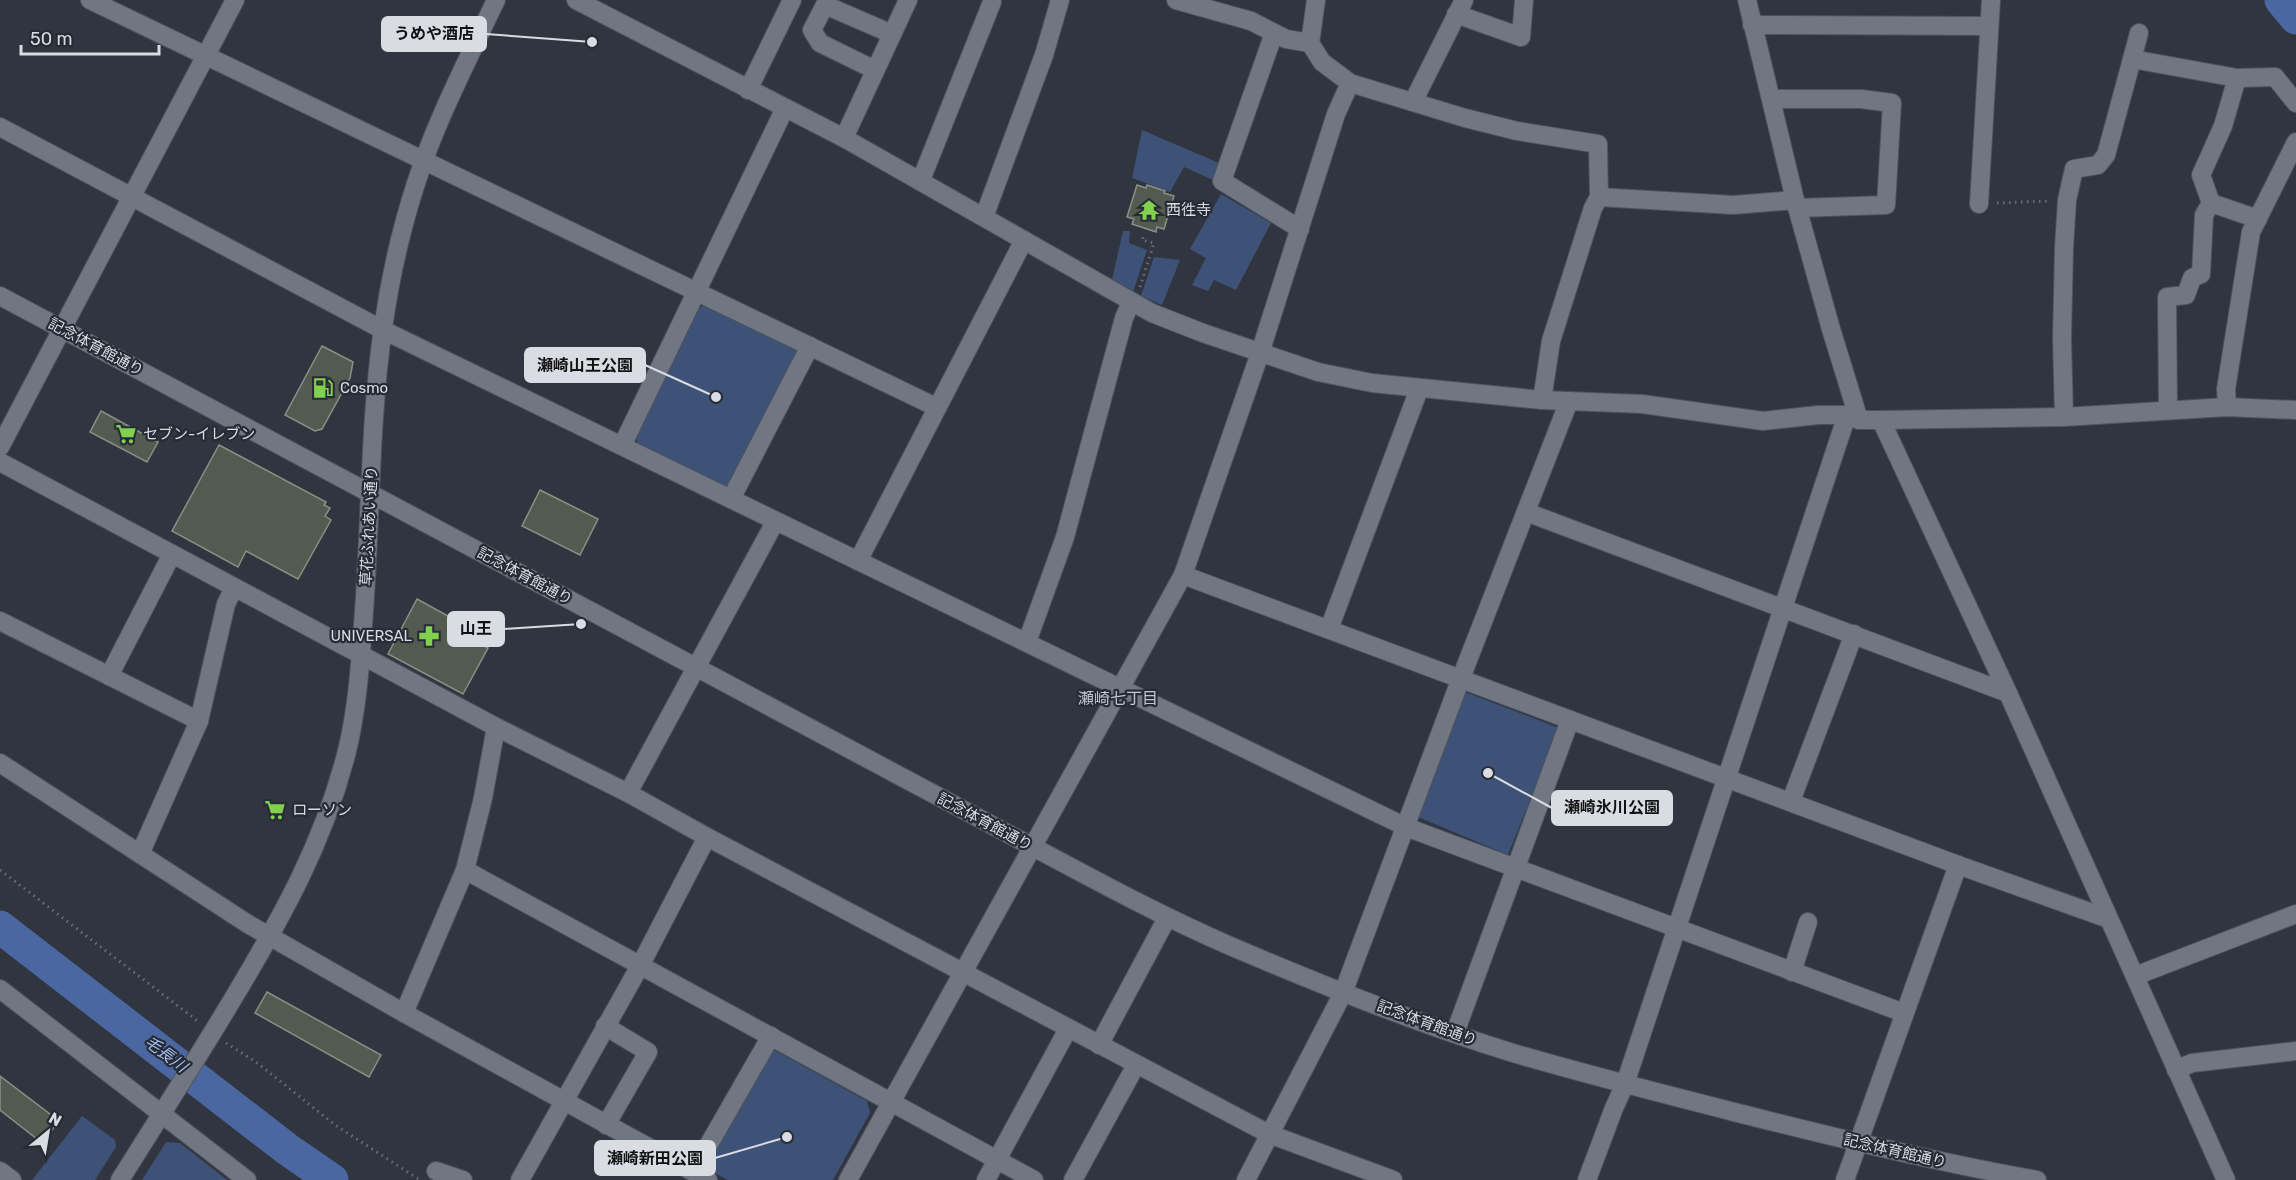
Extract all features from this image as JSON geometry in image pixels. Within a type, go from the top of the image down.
[{"type":"street","points":[[90,0],[936,407]]},
{"type":"street","points":[[0,447],[235,0]]},
{"type":"street","name":"草花ふれあい通り","points":[[120,1180],[270,937],[297,888],[331,806],[347,749],[355,709],[361,654],[373,434],[382,330],[391,276],[409,208],[441,118],[496,0]]},
{"type":"street","points":[[576,0],[844,138],[1133,303],[1203,333],[1318,372],[1372,383],[1419,389],[1542,400],[1642,404],[1763,421],[1818,415],[1881,420],[2064,417],[2228,407],[2296,410]]},
{"type":"street","points":[[748,90],[792,0]]},
{"type":"street","points":[[844,138],[908,0]]},
{"type":"street","points":[[984,218],[1044,55],[1060,0]]},
{"type":"street","points":[[1176,0],[1251,21],[1286,39],[1310,43]]},
{"type":"street","points":[[1316,0],[1310,43],[1323,62],[1350,83],[1516,131],[1598,144],[1599,197],[1593,208],[1551,341],[1542,400]]},
{"type":"street","points":[[1413,102],[1460,7],[1521,37],[1524,0]]},
{"type":"street","points":[[1587,1180],[1625,1084],[1782,607],[1853,418],[1796,204],[1747,0]]},
{"type":"street","points":[[1979,204],[1991,0]]},
{"type":"street","points":[[921,180],[992,2]]},
{"type":"street","points":[[875,70],[820,43],[813,30],[825,5],[892,34]]},
{"type":"street","points":[[1752,25],[1989,26]]},
{"type":"street","points":[[1274,33],[1222,181],[1300,229]]},
{"type":"street","points":[[2064,417],[2062,339],[2067,200],[2074,169],[2098,165],[2106,155],[2139,33]]},
{"type":"street","points":[[2132,60],[2237,78],[2275,77],[2296,103]]},
{"type":"street","points":[[2211,203],[2201,176],[2223,126],[2237,78]]},
{"type":"street","points":[[848,1180],[1183,575],[1260,353],[1336,114],[1350,83]]},
{"type":"street","points":[[1599,197],[1733,205],[1886,205],[1892,103],[1861,99],[1772,99]]},
{"type":"street","points":[[622,446],[785,108]]},
{"type":"street","points":[[0,127],[382,330],[1406,827],[1904,1013]]},
{"type":"street","points":[[2228,407],[2226,389],[2252,232],[2296,142]]},
{"type":"street","points":[[2211,203],[2258,219]]},
{"type":"street","points":[[2169,410],[2168,297],[2186,295],[2192,278],[2201,274],[2204,215],[2211,203]]},
{"type":"street","points":[[858,561],[1024,240]]},
{"type":"street","name":"記念体育館通り","points":[[0,296],[1167,918],[1228,945],[1343,993],[1510,1052],[1625,1084],[1858,1143],[1967,1168],[2037,1180]]},
{"type":"street","points":[[1027,642],[1065,537],[1124,318],[1133,303]]},
{"type":"street","points":[[731,499],[810,346]]},
{"type":"street","points":[[1329,629],[1419,389]]},
{"type":"street","points":[[1246,1180],[1343,993],[1461,678],[1569,401]]},
{"type":"street","points":[[1881,420],[2008,693],[2226,1180]]},
{"type":"street","points":[[0,462],[496,727],[628,793],[1269,1134],[1393,1180]]},
{"type":"street","points":[[1526,512],[2008,693]]},
{"type":"street","points":[[628,793],[698,669],[775,522]]},
{"type":"street","points":[[109,676],[172,554]]},
{"type":"street","points":[[1183,575],[2109,919]]},
{"type":"street","points":[[140,854],[199,721],[226,604],[234,588]]},
{"type":"street","points":[[0,621],[199,721]]},
{"type":"street","points":[[1791,801],[1854,634]]},
{"type":"street","points":[[1455,1033],[1570,720]]},
{"type":"street","points":[[404,1013],[465,870],[483,798],[496,727]]},
{"type":"street","points":[[0,763],[270,937],[700,1176],[771,1036]]},
{"type":"street","points":[[520,1180],[641,964],[707,837]]},
{"type":"street","points":[[1845,1180],[1958,864]]},
{"type":"street","points":[[465,870],[1034,1180]]},
{"type":"street","points":[[2135,976],[2296,914]]},
{"type":"street","points":[[1099,1045],[1167,918]]},
{"type":"street","points":[[1792,972],[1808,922]]},
{"type":"street","points":[[0,989],[164,1110],[247,1180]]},
{"type":"street","points":[[605,1026],[648,1052],[606,1125]]},
{"type":"street","points":[[986,1180],[1068,1029]]},
{"type":"street","points":[[2176,1070],[2192,1063],[2296,1051]]},
{"type":"street","points":[[1073,1180],[1136,1065]]},
{"type":"street","points":[[0,1171],[12,1180]]},
{"type":"street","points":[[436,1171],[463,1180]]},
{"type":"path","points":[[1979,204],[2067,200]]},
{"type":"path","points":[[1133,303],[1154,243],[1142,240],[1144,234]]},
{"type":"path","points":[[0,870],[211,1036],[256,1062],[335,1125],[420,1180]]},
{"type":"shaded area","points":[[1142,130],[1219,163],[1213,180],[1184,167],[1170,192],[1132,178]]},
{"type":"shaded area","points":[[1221,194],[1271,223],[1236,290],[1214,280],[1208,291],[1192,285],[1206,258],[1190,249]]},
{"type":"shaded area","points":[[1123,231],[1130,231],[1129,243],[1147,250],[1133,292],[1112,280]]},
{"type":"shaded area","points":[[1154,257],[1180,260],[1162,305],[1141,296]]},
{"type":"shaded area","points":[[706,304],[796,351],[797,358],[733,485],[723,486],[638,443],[635,436],[696,309]]},
{"type":"shaded area","points":[[1465,692],[1559,728],[1508,855],[1418,817]]},
{"type":"shaded area","points":[[774,1050],[867,1101],[870,1113],[833,1180],[728,1180],[707,1169],[704,1160],[767,1053]]},
{"type":"shaded area","points":[[82,1116],[115,1140],[116,1147],[95,1180],[32,1180]]},
{"type":"shaded area","points":[[166,1142],[180,1143],[227,1180],[142,1180]]},
{"type":"building","points":[[1137,185],[1146,188],[1147,185],[1174,196],[1164,229],[1157,227],[1156,232],[1132,224],[1134,219],[1127,217]]},
{"type":"building","points":[[322,346],[353,362],[350,378],[322,429],[315,431],[285,415]]},
{"type":"building","points":[[101,411],[158,442],[147,462],[90,432]]},
{"type":"building","points":[[219,445],[326,502],[324,505],[330,508],[325,516],[331,520],[298,579],[246,551],[238,567],[172,531]]},
{"type":"building","points":[[540,490],[598,519],[580,555],[522,526]]},
{"type":"building","points":[[417,599],[468,627],[464,635],[488,648],[463,694],[388,654]]},
{"type":"building","points":[[267,992],[381,1055],[369,1077],[255,1013]]},
{"type":"building","points":[[0,1076],[59,1121],[42,1143],[0,1110]]},
{"type":"waterway","points":[[2281,0],[2296,18]]},
{"type":"waterway","name":"毛長川","points":[[0,927],[287,1149],[332,1180]]},
{"type":"place","name":"うめや酒店","points":[[592,42]]},
{"type":"place","name":"西徃寺","points":[[1149,210]]},
{"type":"place","name":"Cosmo","points":[[323,388]]},
{"type":"place","name":"瀬崎山王公園","points":[[716,397]]},
{"type":"place","name":"セブン-イレブン","points":[[126,434]]},
{"type":"place","name":"山王","points":[[581,624]]},
{"type":"place","name":"UNIVERSAL","points":[[429,636]]},
{"type":"place","name":"瀬崎氷川公園","points":[[1488,773]]},
{"type":"place","name":"ローソン","points":[[275,810]]},
{"type":"place","name":"瀬崎新田公園","points":[[787,1137]]},
{"type":"district","name":"瀬崎七丁目","points":[[1118,698]]}]
